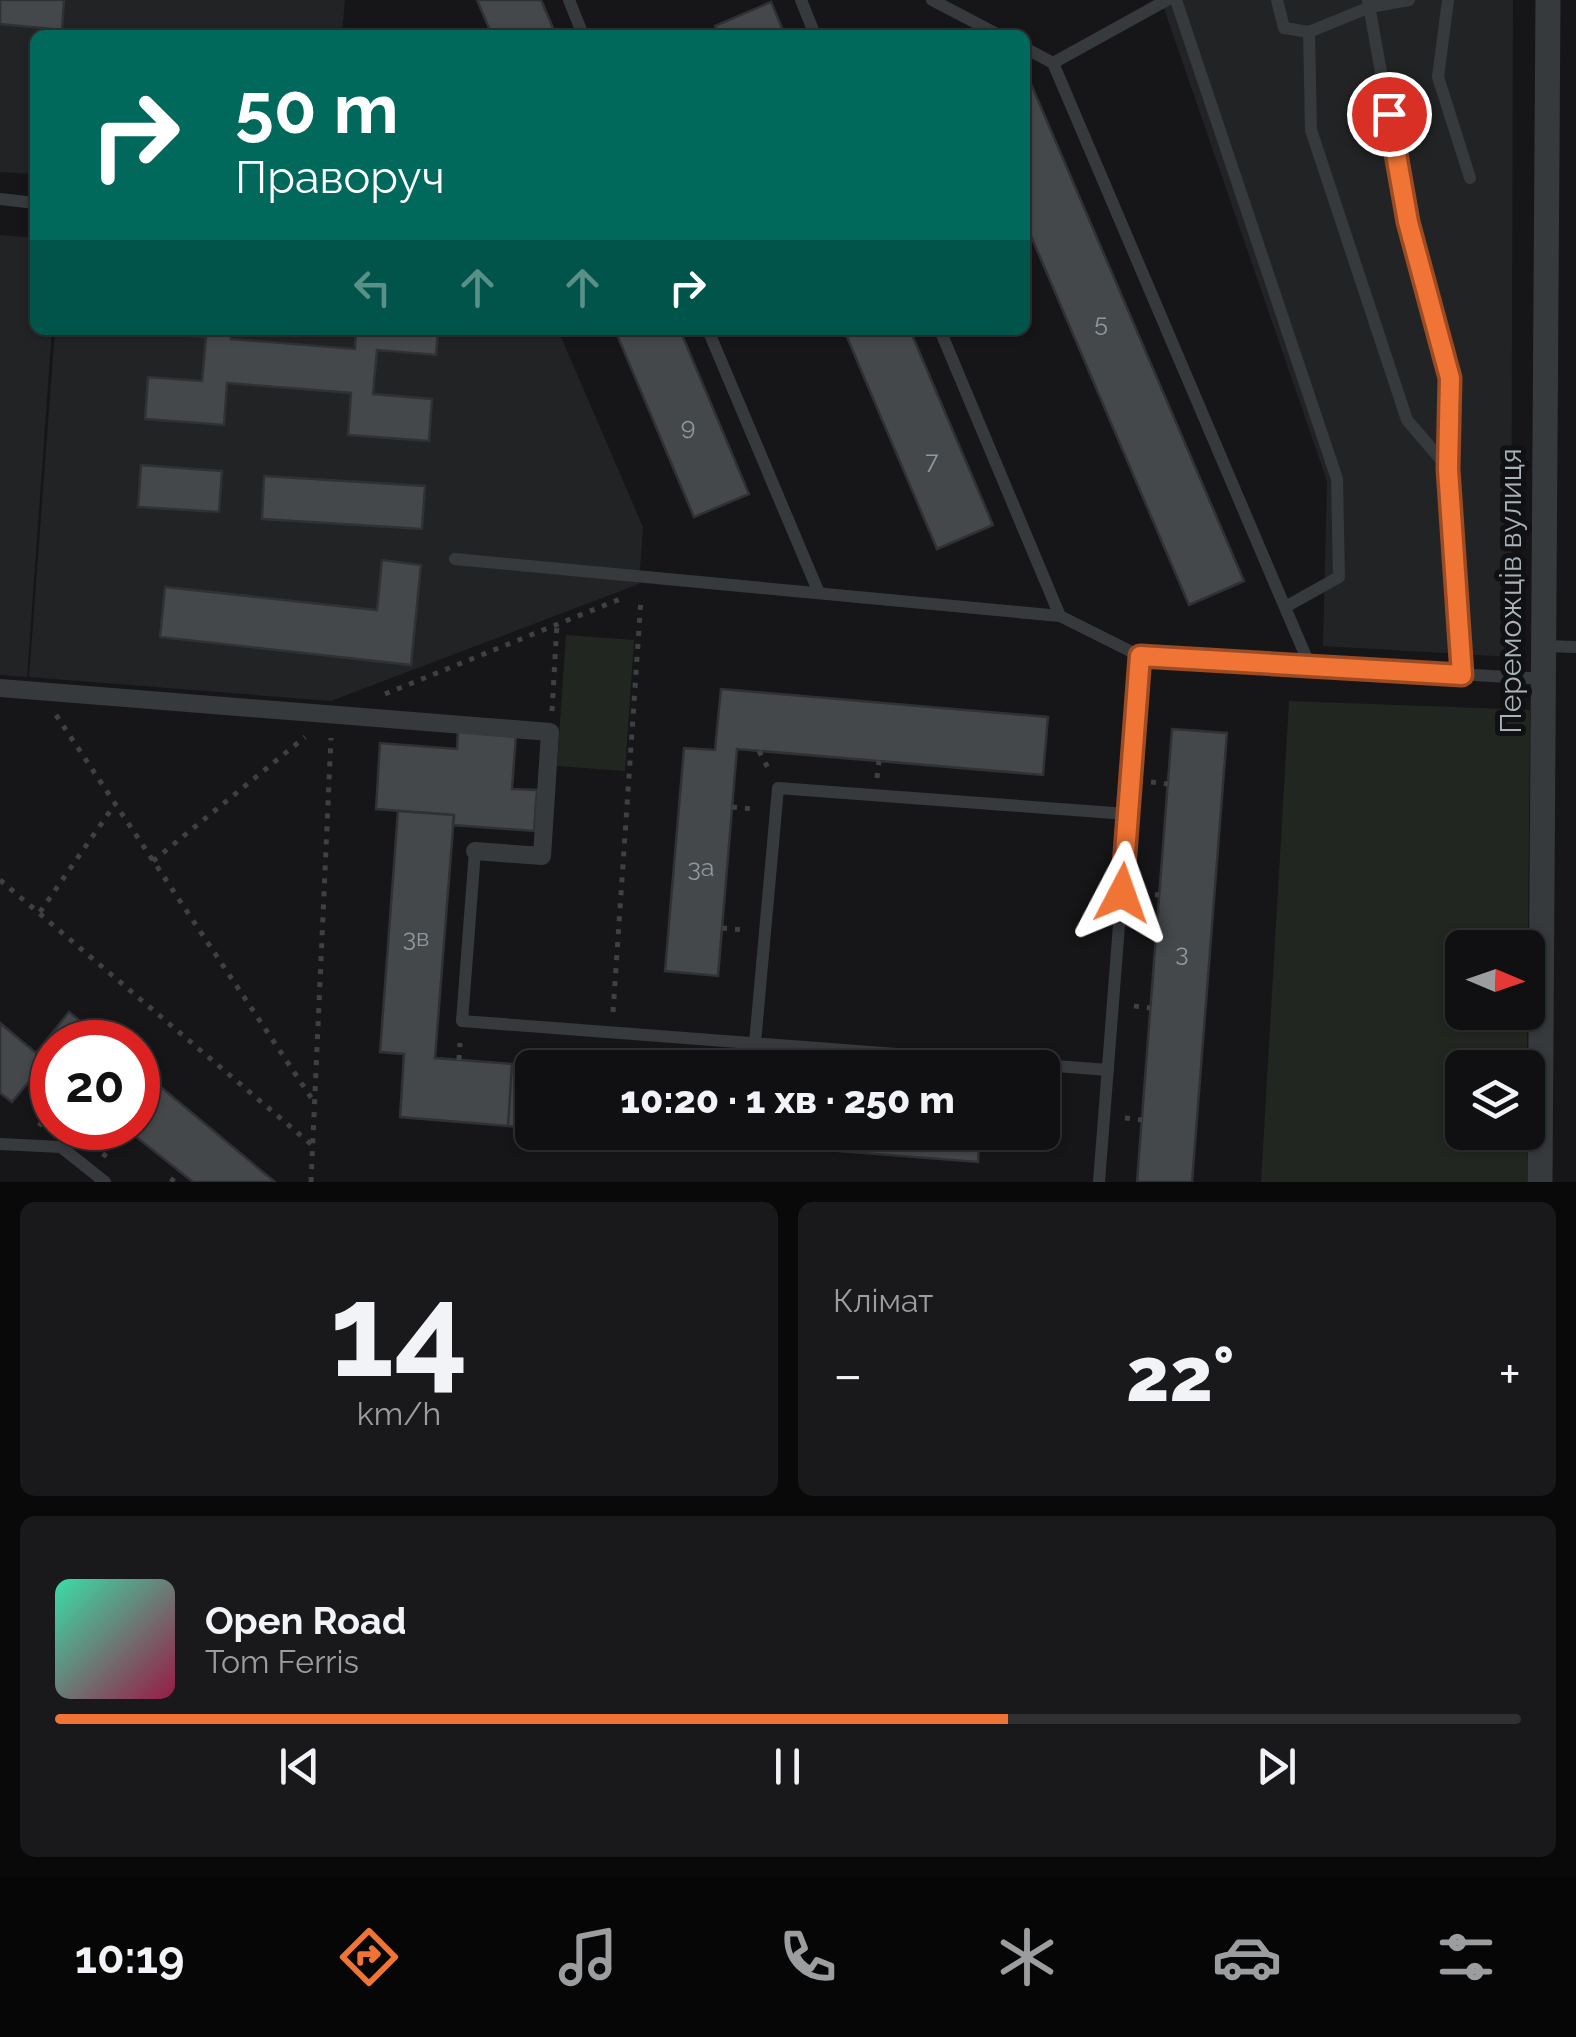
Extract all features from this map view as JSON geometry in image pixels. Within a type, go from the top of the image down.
[{"type":"street","name":"Переможців вулиця","points":[[1540,1182],[1548,0]]},
{"type":"street","points":[[0,688],[550,732],[542,856],[475,852]]},
{"type":"lane","points":[[568,0],[581,30]]},
{"type":"lane","points":[[800,0],[813,30]]},
{"type":"lane","points":[[932,0],[990,30]]},
{"type":"lane","points":[[1054,63],[1167,0]]},
{"type":"lane","points":[[1176,0],[1337,479],[1340,577],[1287,606]]},
{"type":"lane","points":[[1277,0],[1284,28],[1309,32],[1369,3],[1409,0]]},
{"type":"lane","points":[[1448,0],[1438,76],[1470,178]]},
{"type":"lane","points":[[1369,3],[1408,222],[1450,378],[1448,469],[1462,675]]},
{"type":"lane","points":[[1309,32],[1311,130],[1407,420],[1448,469]]},
{"type":"lane","points":[[1030,51],[1054,63],[1310,666]]},
{"type":"lane","points":[[0,199],[30,202]]},
{"type":"lane","points":[[710,335],[819,593]]},
{"type":"lane","points":[[942,335],[1060,616]]},
{"type":"lane","points":[[455,559],[1060,616],[1140,656],[1544,679]]},
{"type":"lane","points":[[1544,646],[1576,647]]},
{"type":"lane","points":[[1100,1182],[1140,656]]},
{"type":"lane","points":[[755,1043],[778,788],[1128,814]]},
{"type":"lane","points":[[475,852],[462,1021],[1108,1070]]},
{"type":"lane","points":[[0,1144],[61,1147],[105,1182]]},
{"type":"path","points":[[384,694],[642,591],[611,1032]]},
{"type":"path","points":[[550,732],[558,624]]},
{"type":"path","points":[[41,692],[314,1102]]},
{"type":"path","points":[[153,861],[332,715]]},
{"type":"path","points":[[310,1182],[332,715]]},
{"type":"path","points":[[39,913],[115,804]]},
{"type":"path","points":[[0,880],[312,1145]]},
{"type":"path","points":[[91,1171],[108,1150]]},
{"type":"path","points":[[171,1182],[180,1171]]},
{"type":"shaded area","points":[[0,0],[345,0],[342,30],[30,30],[30,174],[0,172]]},
{"type":"shaded area","points":[[1161,0],[1513,0],[1511,657],[1323,646],[1327,481]]},
{"type":"shaded area","points":[[0,235],[30,238],[30,335],[52,335],[27,677],[0,675]]},
{"type":"shaded area","points":[[55,335],[560,335],[643,527],[639,584],[331,701],[29,677]]},
{"type":"shaded area","points":[[566,635],[634,640],[625,771],[557,766]]},
{"type":"shaded area","points":[[1289,701],[1530,710],[1528,930],[1445,930],[1445,1030],[1527,1030],[1527,1050],[1445,1050],[1445,1150],[1527,1150],[1527,1182],[1261,1182]]},
{"type":"building","points":[[0,0],[64,0],[62,30],[0,24]]},
{"type":"building","points":[[477,0],[541,0],[554,30],[490,30]]},
{"type":"building","points":[[771,2],[783,30],[717,30],[715,26]]},
{"type":"building","points":[[1030,82],[1244,581],[1189,605],[1030,234]]},
{"type":"building","points":[[178,335],[231,335],[231,339],[355,349],[356,335],[438,335],[436,355],[377,350],[373,394],[432,399],[429,441],[348,435],[351,393],[227,383],[224,425],[145,419],[148,377],[202,381],[206,337]]},
{"type":"building","points":[[617,335],[682,335],[749,494],[694,517]]},
{"type":"building","points":[[846,335],[912,335],[993,525],[937,549]]},
{"type":"building","points":[[141,465],[222,471],[219,512],[138,507]]},
{"type":"building","points":[[264,476],[425,486],[422,529],[262,519]]},
{"type":"building","points":[[382,560],[421,565],[411,665],[160,637],[165,587],[377,610]]},
{"type":"building","points":[[721,689],[1048,717],[1043,775],[737,749],[718,976],[665,971],[684,748],[715,750]]},
{"type":"building","points":[[1172,729],[1227,733],[1192,1182],[1137,1182]]},
{"type":"building","points":[[458,731],[516,735],[512,789],[537,790],[534,831],[453,825],[454,815],[376,809],[380,743],[457,749]]},
{"type":"building","points":[[398,811],[454,815],[435,1058],[512,1064],[508,1126],[400,1117],[404,1054],[380,1052]]},
{"type":"building","points":[[69,1012],[79,1020],[63,1020]]},
{"type":"building","points":[[0,1023],[30,1048],[30,1080],[12,1102],[0,1093]]},
{"type":"building","points":[[512,1064],[515,1064],[515,1127],[508,1126]]},
{"type":"building","points":[[160,1086],[275,1182],[193,1182],[153,1150],[160,1150]]},
{"type":"building","points":[[825,1150],[979,1150],[978,1162]]},
{"type":"route","points":[[1122,893],[1140,656],[1462,675],[1448,469],[1450,378],[1408,222],[1389,114]]}]
